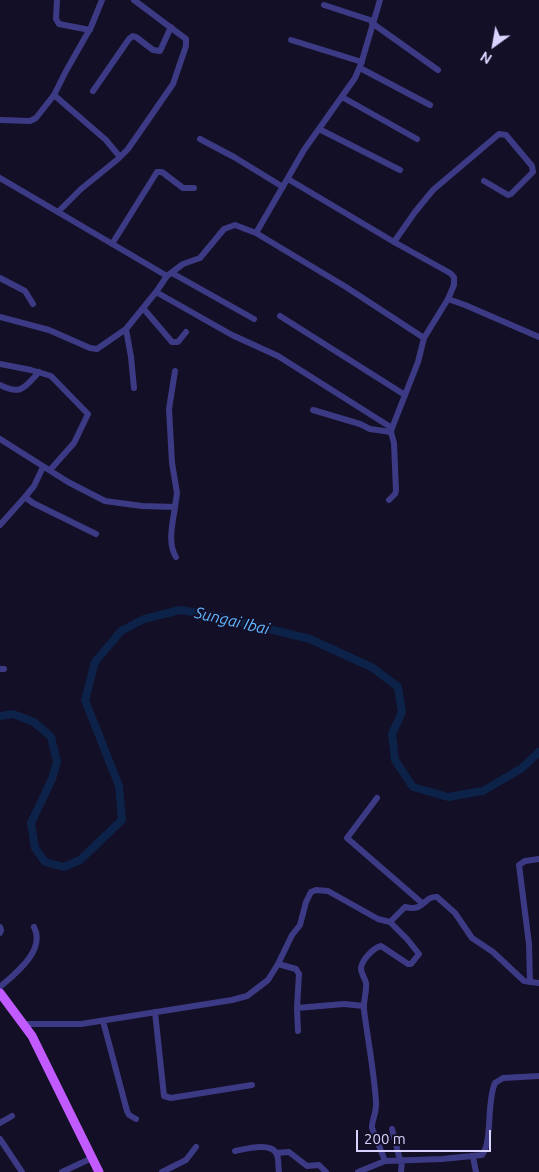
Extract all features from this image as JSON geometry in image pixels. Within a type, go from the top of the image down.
[{"type":"main road","points":[[0,993],[32,1036],[100,1172]]},
{"type":"street","points":[[57,0],[56,19],[59,24],[90,30]]},
{"type":"street","points":[[0,120],[33,120],[54,95],[98,15],[102,0]]},
{"type":"street","points":[[58,212],[81,189],[128,149],[176,79],[187,42],[184,36],[134,0]]},
{"type":"street","points":[[256,233],[304,150],[342,97],[361,65],[380,0]]},
{"type":"street","points":[[324,5],[373,22],[438,70]]},
{"type":"street","points":[[93,91],[129,39],[134,36],[154,50],[160,51],[171,27]]},
{"type":"street","points":[[291,40],[361,65],[430,105]]},
{"type":"street","points":[[54,95],[106,140],[120,157]]},
{"type":"street","points":[[342,97],[417,139]]},
{"type":"street","points":[[320,129],[400,170]]},
{"type":"street","points":[[394,242],[433,190],[499,134],[506,134],[532,166],[533,172],[508,195],[484,181]]},
{"type":"street","points":[[200,140],[234,157],[283,187]]},
{"type":"street","points":[[112,244],[157,172],[162,172],[183,188],[194,188]]},
{"type":"street","points":[[288,179],[452,275],[454,282],[448,299],[424,338],[418,362],[391,430],[394,443],[396,490],[389,500]]},
{"type":"street","points":[[1,180],[112,244],[254,319]]},
{"type":"street","points":[[0,317],[48,330],[97,349],[126,329],[169,275],[183,264],[200,258],[221,231],[235,225],[256,233],[340,283],[424,338]]},
{"type":"street","points":[[0,278],[25,291],[32,304]]},
{"type":"street","points":[[156,292],[232,335],[278,356],[391,430]]},
{"type":"street","points":[[448,299],[539,337]]},
{"type":"street","points":[[143,308],[172,342],[178,342],[186,332]]},
{"type":"street","points":[[280,316],[405,395]]},
{"type":"street","points":[[126,329],[134,388]]},
{"type":"street","points":[[0,364],[39,372],[55,379],[88,414],[88,418],[74,443],[50,470]]},
{"type":"street","points":[[175,371],[169,410],[172,463],[177,493],[172,537],[176,557]]},
{"type":"street","points":[[0,385],[17,391],[23,388],[39,372]]},
{"type":"street","points":[[313,410],[360,424],[370,429],[391,430]]},
{"type":"street","points":[[0,439],[43,467],[105,501],[175,507]]},
{"type":"street","points":[[0,525],[34,486],[43,467]]},
{"type":"street","points":[[25,497],[39,506],[96,534]]},
{"type":"street","points":[[376,798],[347,838],[422,903]]},
{"type":"street","points":[[530,982],[529,944],[519,865],[525,861],[539,859]]},
{"type":"street","points":[[24,1024],[81,1024],[242,998],[268,980],[292,935],[300,925],[306,902],[311,892],[316,890],[328,891],[378,919],[390,922],[419,954],[411,964],[408,964],[384,947],[377,947],[364,960],[361,966],[366,986],[364,1006],[376,1103],[376,1115],[371,1125],[385,1161]]},
{"type":"street","points":[[390,922],[405,908],[415,908],[433,896],[440,898],[456,913],[472,938],[493,952],[519,977],[530,982],[539,983]]},
{"type":"street","points":[[0,927],[0,934]]},
{"type":"street","points":[[0,987],[22,965],[35,948],[38,936],[34,927]]},
{"type":"street","points":[[278,964],[298,972],[296,1008],[298,1031]]},
{"type":"street","points":[[296,1008],[344,1004],[364,1006]]},
{"type":"street","points":[[155,1012],[164,1096],[172,1098],[252,1085]]},
{"type":"street","points":[[103,1021],[127,1111],[129,1115],[136,1119]]},
{"type":"street","points":[[358,1172],[385,1161],[473,1157],[482,1154],[485,1151],[490,1100],[495,1083],[503,1078],[539,1076]]},
{"type":"street","points":[[0,1123],[12,1116]]},
{"type":"street","points":[[392,1129],[401,1160],[401,1172]]},
{"type":"street","points":[[0,1139],[22,1172]]},
{"type":"street","points":[[162,1172],[189,1158],[196,1147]]},
{"type":"street","points":[[235,1151],[265,1147],[276,1153],[289,1152],[307,1166],[319,1164],[326,1172]]},
{"type":"street","points":[[276,1153],[279,1172]]},
{"type":"street","points":[[473,1157],[476,1172]]},
{"type":"street","points":[[62,1172],[92,1158]]},
{"type":"waterway","name":"Sungai Ibai","points":[[0,716],[13,714],[34,722],[51,737],[57,762],[52,779],[31,823],[35,848],[45,862],[64,867],[80,860],[122,820],[119,786],[85,700],[95,662],[121,631],[144,619],[180,610],[212,615],[310,639],[373,668],[398,687],[402,712],[392,734],[395,760],[413,787],[448,797],[483,791],[522,768],[539,752]]}]
